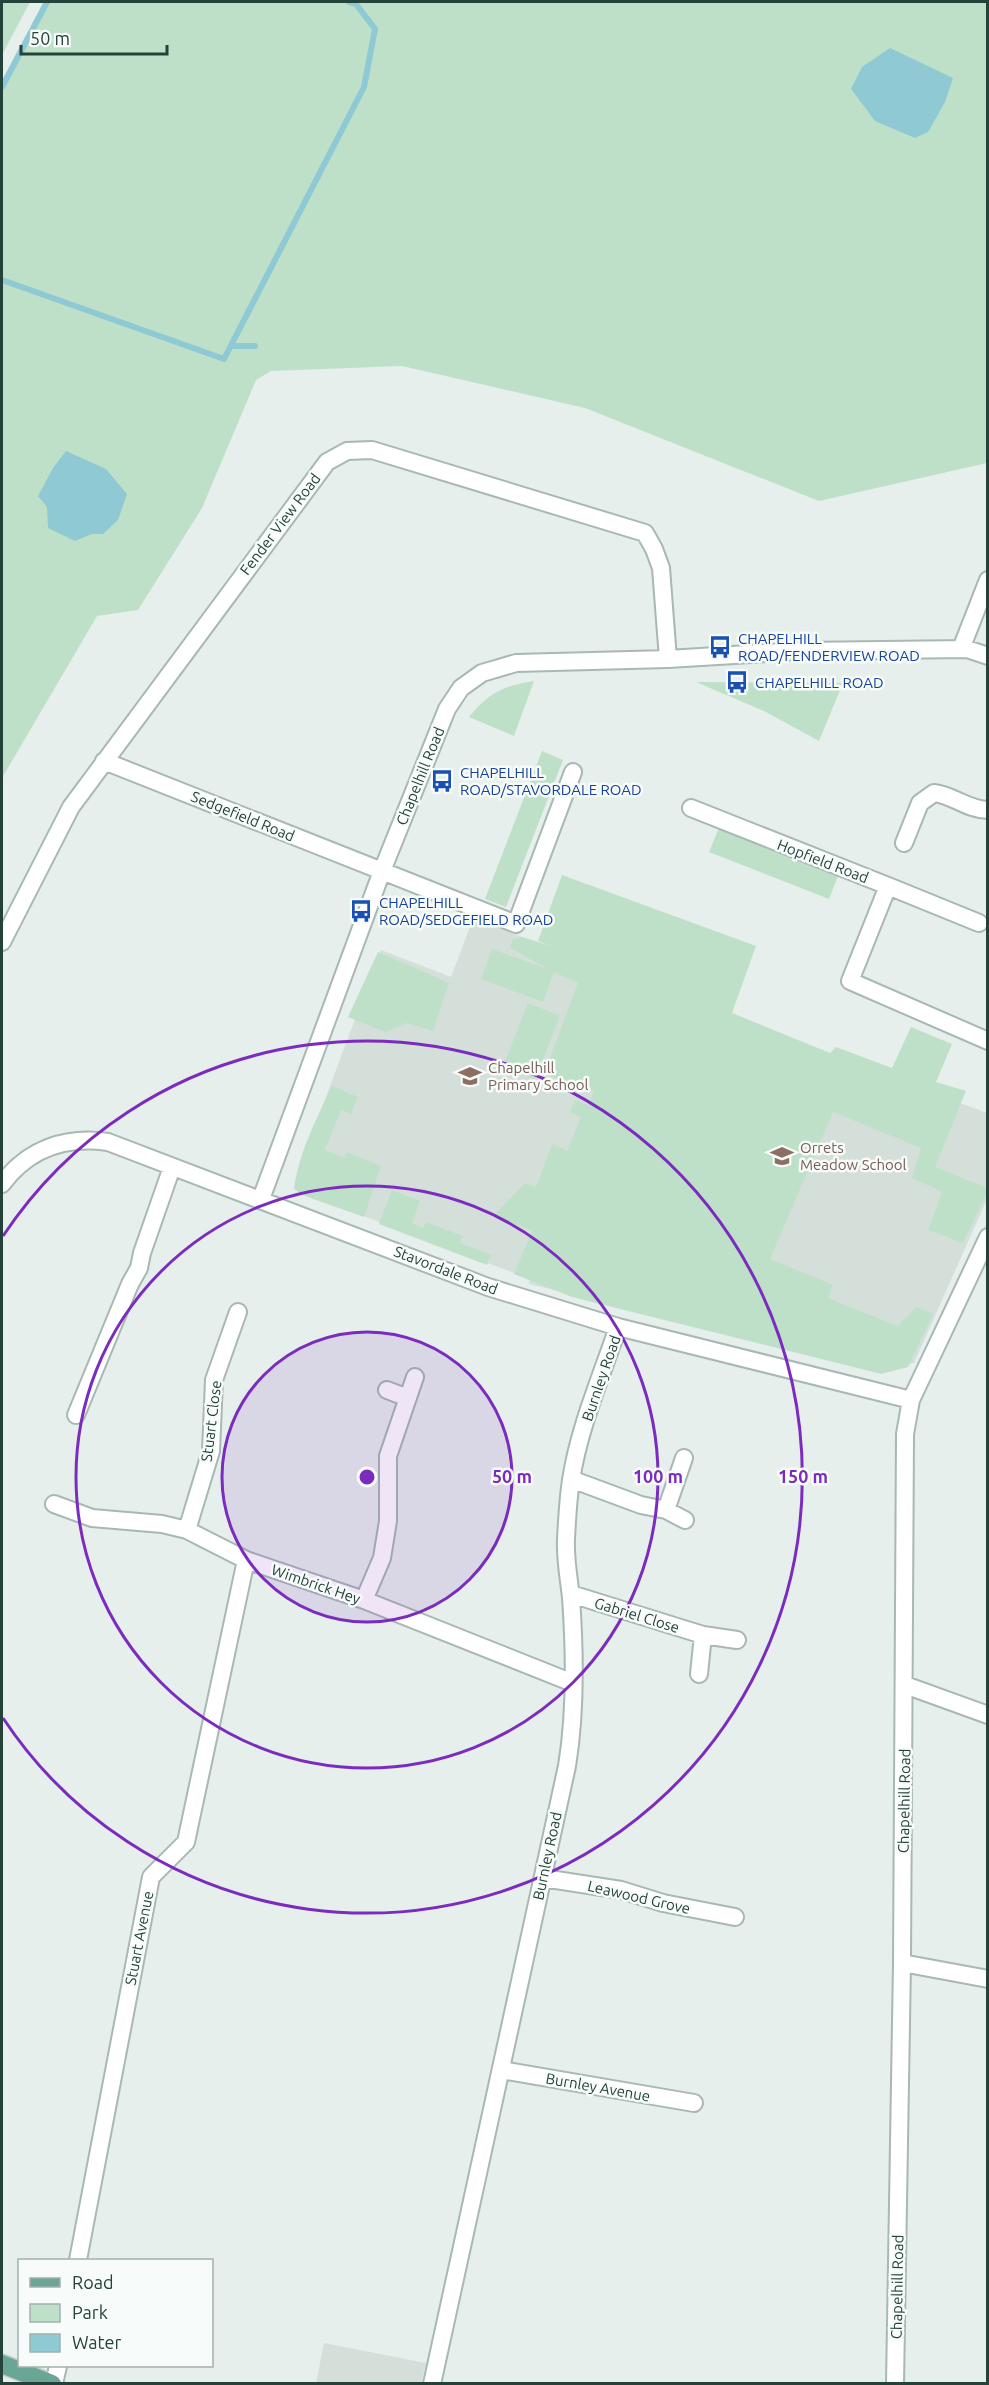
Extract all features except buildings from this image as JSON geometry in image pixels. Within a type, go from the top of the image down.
[{"type":"main road","points":[[2,2364],[53,2384]]},
{"type":"street","name":"Fender View Road","points":[[2,942],[71,807],[327,462],[347,451],[372,450],[645,533],[661,568],[668,659]]},
{"type":"street","points":[[961,649],[987,580]]},
{"type":"street","name":"Chapelhill Road","points":[[261,1199],[382,871],[447,709],[461,688],[482,673],[516,663],[668,659],[799,651],[961,649],[975,650],[987,656]]},
{"type":"street","name":"Sedgefield Road","points":[[104,761],[382,871]]},
{"type":"street","points":[[382,871],[516,924],[573,772]]},
{"type":"street","points":[[904,843],[920,803],[934,793],[943,794],[978,810],[987,810]]},
{"type":"street","name":"Hopfield Road","points":[[691,808],[888,886],[849,981],[987,1041]]},
{"type":"street","points":[[888,886],[979,923]]},
{"type":"street","name":"Stavordale Road","points":[[2,1184],[10,1173],[34,1154],[59,1143],[86,1139],[108,1142],[488,1287],[618,1327],[911,1400]]},
{"type":"street","points":[[76,1415],[138,1268],[172,1167]]},
{"type":"street","name":"Chapelhill Road","points":[[895,2384],[905,1685],[905,1434],[911,1400],[982,1266],[987,1237]]},
{"type":"street","name":"Stuart Close","points":[[187,1530],[211,1451],[214,1380],[238,1312]]},
{"type":"street","name":"Burnley Road","points":[[432,2384],[543,1878],[573,1729],[571,1594],[566,1572],[571,1479],[586,1419],[618,1327]]},
{"type":"street","points":[[364,1600],[382,1558],[388,1521],[388,1456],[415,1377]]},
{"type":"street","points":[[387,1390],[408,1398]]},
{"type":"street","points":[[666,1510],[684,1458]]},
{"type":"street","points":[[571,1479],[641,1505],[666,1510],[685,1520]]},
{"type":"street","name":"Wimbrick Hey","points":[[54,1504],[92,1518],[162,1524],[187,1530],[246,1560],[364,1600],[573,1683]]},
{"type":"street","name":"Stuart Avenue","points":[[78,2259],[151,1877],[186,1842],[246,1560]]},
{"type":"street","name":"Gabriel Close","points":[[571,1594],[703,1635],[737,1640]]},
{"type":"street","points":[[699,1674],[703,1635]]},
{"type":"street","points":[[905,1685],[987,1715]]},
{"type":"street","name":"Leawood Grove","points":[[543,1878],[621,1890],[663,1903],[735,1917]]},
{"type":"street","points":[[902,1963],[987,1979]]},
{"type":"street","name":"Burnley Avenue","points":[[501,2070],[694,2103]]},
{"type":"street","points":[[53,2384],[58,2367]]},
{"type":"shaded area","name":"Orrets Meadow School","points":[[473,919],[643,981],[642,984],[987,1113],[987,1199],[914,1363],[886,1369],[529,1284],[530,1279],[313,1197],[298,1171],[381,950],[451,977]]},
{"type":"shaded area","points":[[324,2343],[426,2363],[421,2383],[316,2383]]},
{"type":"green space","points":[[2,2],[30,2],[2,55]]},
{"type":"green space","points":[[45,2],[987,2],[987,463],[819,501],[585,408],[402,366],[271,371],[256,380],[202,508],[138,610],[97,616],[2,778],[2,83]]},
{"type":"green space","points":[[534,681],[514,736],[469,717],[483,702],[497,692],[513,685]]},
{"type":"green space","points":[[696,682],[843,683],[819,741],[764,711]]},
{"type":"green space","points":[[542,751],[563,760],[506,907],[485,899]]},
{"type":"green space","points":[[719,828],[838,876],[829,899],[709,852]]},
{"type":"green space","name":"Orrets Meadow School","points":[[562,875],[756,946],[732,1013],[830,1053],[836,1047],[892,1068],[911,1027],[952,1044],[936,1082],[966,1091],[935,1167],[987,1188],[987,1193],[963,1243],[928,1230],[942,1192],[912,1178],[921,1148],[833,1112],[770,1259],[833,1285],[828,1298],[898,1326],[916,1307],[933,1314],[908,1367],[881,1374],[572,1297],[514,1274],[532,1231],[494,1215],[525,1183],[536,1187],[552,1144],[567,1151],[581,1117],[570,1112],[575,1100],[588,1105],[594,1091],[544,1074],[578,983],[554,972],[543,1002],[481,979],[492,949],[548,969],[510,948],[513,939],[522,937],[551,946],[538,941]]},
{"type":"green space","points":[[378,952],[449,983],[433,1031],[407,1023],[385,1032],[348,1017]]},
{"type":"green space","points":[[528,1003],[560,1016],[535,1080],[503,1067]]},
{"type":"green space","points":[[332,1086],[358,1097],[351,1114],[341,1110],[325,1150],[344,1158],[347,1152],[381,1166],[364,1217],[305,1196],[294,1189],[304,1149]]},
{"type":"green space","points":[[392,1190],[420,1201],[412,1223],[423,1228],[426,1222],[463,1236],[460,1243],[491,1255],[487,1265],[379,1224]]},
{"type":"water","points":[[890,48],[953,78],[945,102],[928,132],[915,138],[875,121],[851,89],[862,67]]},
{"type":"water","points":[[66,451],[106,469],[127,494],[118,520],[103,534],[92,534],[75,541],[48,528],[47,507],[38,496],[53,468]]},
{"type":"waterway","points":[[2,87],[47,2]]},
{"type":"waterway","points":[[2,280],[224,359],[364,87],[375,29],[356,4],[349,2]]},
{"type":"waterway","points":[[231,346],[255,346]]},
{"type":"place","name":"CHAPELHILL ROAD/FENDERVIEW ROAD","points":[[720,647]]},
{"type":"place","name":"CHAPELHILL ROAD","points":[[737,682]]},
{"type":"place","name":"CHAPELHILL ROAD/STAVORDALE ROAD","points":[[442,781]]},
{"type":"place","name":"CHAPELHILL ROAD/SEDGEFIELD ROAD","points":[[361,911]]},
{"type":"place","name":"Chapelhill Primary School","points":[[470,1076]]},
{"type":"place","name":"Orrets Meadow School","points":[[782,1156]]}]
